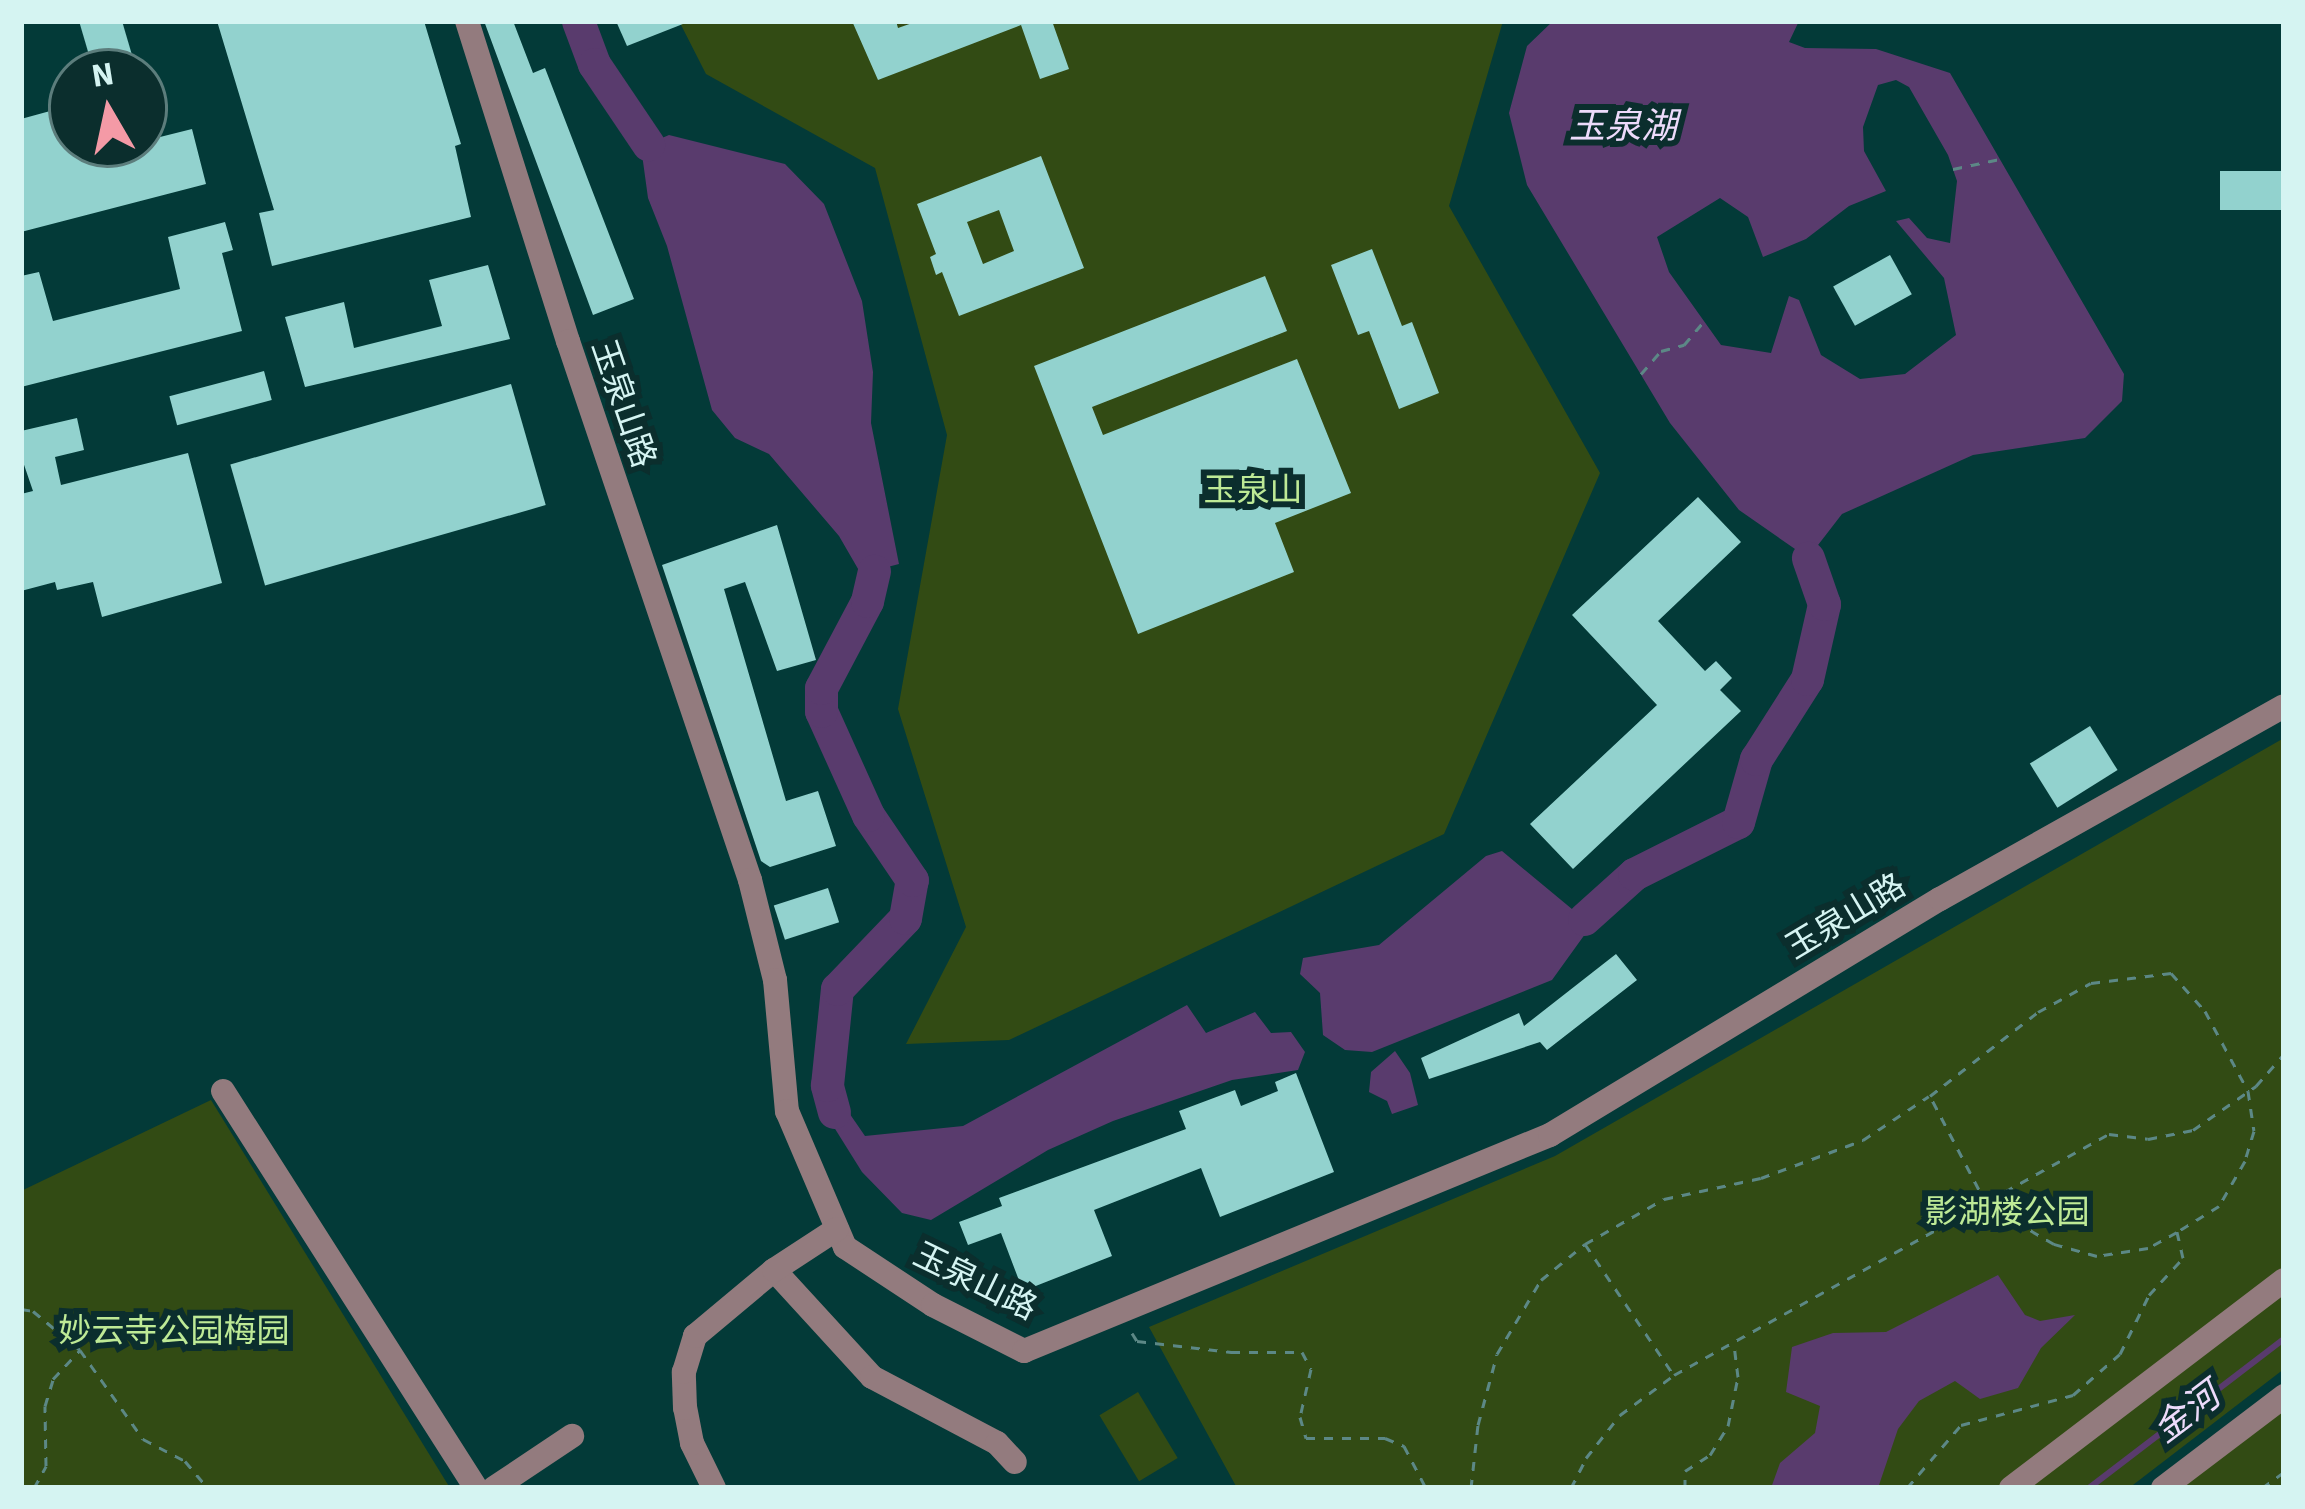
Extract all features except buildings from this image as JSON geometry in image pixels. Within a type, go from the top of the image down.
[{"type":"street","name":"玉泉山路","points":[[467,21],[568,341],[750,880],[775,980],[788,1111],[845,1247],[933,1305],[1024,1351],[1550,1135],[1940,899],[2284,706]]},
{"type":"street","points":[[223,1091],[476,1488]]},
{"type":"street","points":[[713,1488],[692,1443],[684,1372],[695,1336],[774,1270],[837,1228]]},
{"type":"street","points":[[774,1270],[872,1377],[997,1443],[1015,1462]]},
{"type":"street","points":[[2011,1488],[2284,1280]]},
{"type":"street","points":[[2164,1488],[2284,1396]]},
{"type":"street","points":[[494,1488],[572,1436]]},
{"type":"path","points":[[1953,169],[2000,160]]},
{"type":"path","points":[[1641,374],[1661,351],[1684,346],[1703,322]]},
{"type":"path","points":[[1471,1488],[1478,1425],[1497,1354],[1541,1280],[1585,1244],[1664,1199],[1761,1178],[1863,1140],[1930,1096],[2038,1012],[2091,983],[2171,973],[2205,1011],[2248,1091],[2254,1130],[2246,1161],[2219,1206],[2148,1248],[2097,1256],[2054,1244],[1987,1205],[1930,1096]]},
{"type":"path","points":[[1571,1488],[1586,1458],[1620,1414],[1674,1376],[2109,1135],[2148,1138],[2192,1130],[2248,1091],[2284,1054]]},
{"type":"path","points":[[1907,1488],[1960,1425],[2073,1395],[2120,1354],[2149,1295],[2183,1258],[2177,1232]]},
{"type":"path","points":[[1585,1244],[1674,1376]]},
{"type":"path","points":[[21,1309],[33,1311],[80,1350],[143,1438],[185,1461],[208,1488]]},
{"type":"path","points":[[1119,1312],[1137,1341],[1231,1352],[1302,1352],[1311,1370],[1300,1417],[1306,1438],[1384,1438],[1404,1446],[1426,1488]]},
{"type":"path","points":[[1684,1488],[1685,1471],[1711,1455],[1728,1426],[1738,1377],[1734,1342]]},
{"type":"path","points":[[34,1488],[46,1466],[44,1406],[53,1379],[80,1350]]},
{"type":"path","points":[[2262,1488],[2284,1472]]},
{"type":"green space","name":"玉泉山","points":[[679,21],[1503,21],[1449,206],[1600,473],[1444,834],[1009,1040],[906,1044],[966,927],[898,709],[947,435],[875,168],[706,74]]},
{"type":"green space","name":"影湖楼公园","points":[[2284,738],[2284,1369],[2129,1488],[1237,1488],[1149,1327],[1555,1156]]},
{"type":"green space","name":"妙云寺公园梅园","points":[[211,1100],[450,1488],[21,1488],[21,1191]]},
{"type":"green space","points":[[1138,1392],[1178,1458],[1139,1481],[1099,1415]]},
{"type":"green space","points":[[2284,1409],[2284,1488],[2178,1488]]},
{"type":"water","name":"玉泉湖","points":[[1553,21],[1799,21],[1789,42],[1805,48],[1876,49],[1950,73],[2124,374],[2122,401],[2085,438],[1973,455],[1842,514],[1808,558],[1739,510],[1670,423],[1527,185],[1509,113],[1527,46]],"holes":[[[1896,80],[1909,87],[1948,155],[1957,181],[1950,243],[1927,238],[1909,218],[1896,221],[1944,278],[1956,335],[1905,374],[1860,379],[1821,355],[1799,300],[1789,296],[1771,353],[1721,345],[1669,272],[1657,237],[1720,198],[1748,217],[1763,257],[1806,239],[1849,206],[1886,191],[1864,151],[1863,127],[1878,85]]]},
{"type":"water","points":[[669,135],[785,164],[824,204],[862,301],[873,372],[871,423],[899,564],[861,574],[839,536],[769,454],[735,438],[712,410],[667,246],[648,198],[641,147]]},
{"type":"water","points":[[1502,851],[1584,919],[1588,930],[1552,980],[1372,1052],[1345,1050],[1323,1035],[1320,993],[1300,974],[1303,958],[1379,945],[1486,856]]},
{"type":"water","points":[[1187,1005],[1206,1033],[1255,1012],[1271,1033],[1291,1032],[1305,1052],[1298,1070],[1232,1080],[1113,1121],[1048,1150],[931,1220],[902,1213],[862,1172],[827,1116],[845,1107],[865,1136],[963,1126]]},
{"type":"water","points":[[1395,1051],[1410,1073],[1418,1105],[1392,1114],[1387,1101],[1369,1092],[1371,1072]]},
{"type":"water","points":[[1998,1275],[2025,1315],[2040,1321],[2075,1315],[2041,1348],[2018,1388],[1980,1399],[1955,1381],[1919,1401],[1898,1429],[1878,1488],[1771,1488],[1780,1463],[1815,1433],[1820,1406],[1786,1392],[1792,1347],[1833,1333],[1886,1332]]},
{"type":"waterway","points":[[578,21],[594,64],[648,144]]},
{"type":"waterway","points":[[1584,919],[1634,874],[1738,822],[1756,759],[1807,679],[1824,604],[1808,558]]},
{"type":"waterway","points":[[834,1112],[827,1085],[837,989],[905,918],[912,880],[868,815],[821,711],[821,688],[867,601],[874,571]]},
{"type":"waterway","name":"金河","points":[[2089,1488],[2284,1339]]}]
